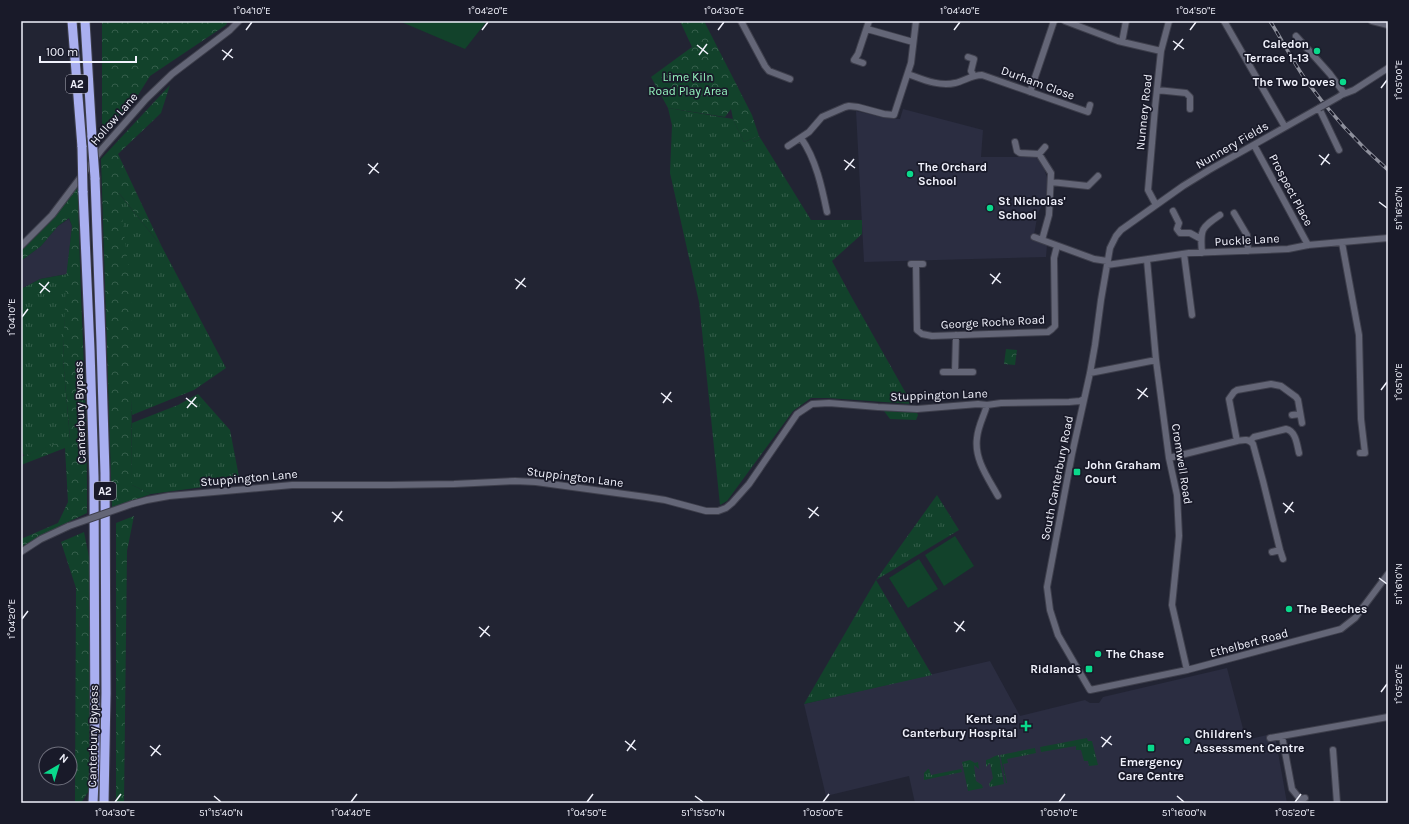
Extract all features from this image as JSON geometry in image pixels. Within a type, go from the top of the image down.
[{"type":"highway","name":"A2","points":[[68,21],[75,65]]},
{"type":"highway","name":"Canterbury Bypass","points":[[72,21],[82,147],[94,476],[95,758],[93,803]]},
{"type":"highway","name":"Canterbury Bypass","points":[[85,21],[95,178],[105,473],[106,693],[104,803]]},
{"type":"street","name":"Hollow Lane","points":[[21,246],[52,215],[102,149],[146,99],[172,74],[230,30],[239,21]]},
{"type":"street","points":[[742,21],[765,66],[770,71],[790,78]]},
{"type":"street","points":[[863,63],[854,60],[858,54],[869,21]]},
{"type":"street","points":[[788,146],[809,132],[822,117],[850,106],[858,106],[894,115],[911,63],[916,21]]},
{"type":"street","points":[[1030,92],[1054,21]]},
{"type":"street","points":[[1066,21],[1122,42],[1161,51]]},
{"type":"street","points":[[1122,42],[1126,21]]},
{"type":"street","name":"Nunnery Road","points":[[1156,204],[1148,190],[1161,51],[1169,21]]},
{"type":"street","points":[[1224,21],[1285,127]]},
{"type":"street","points":[[1372,21],[1388,25]]},
{"type":"street","points":[[866,29],[914,42]]},
{"type":"street","points":[[1296,36],[1330,74],[1342,95]]},
{"type":"street","points":[[968,57],[974,59],[971,71],[974,76]]},
{"type":"street","name":"Nunnery Fields","points":[[1107,263],[1110,248],[1116,236],[1156,204],[1209,170],[1342,95],[1354,90],[1388,68]]},
{"type":"street","name":"Durham Close","points":[[908,74],[933,82],[948,84],[982,75],[1088,112],[1090,105]]},
{"type":"street","points":[[1157,90],[1186,93],[1190,97],[1190,106],[1197,104]]},
{"type":"street","points":[[1320,108],[1340,147]]},
{"type":"street","points":[[801,138],[808,148],[813,160],[823,192],[827,212]]},
{"type":"street","points":[[1015,142],[1017,151],[1020,153],[1039,154]]},
{"type":"street","name":"Prospect Place","points":[[1254,145],[1308,245]]},
{"type":"street","points":[[1039,154],[1045,147]]},
{"type":"street","points":[[1039,154],[1051,173],[1049,215],[1042,240]]},
{"type":"street","points":[[1051,182],[1088,186],[1098,176]]},
{"type":"street","points":[[823,192],[830,190]]},
{"type":"street","points":[[1173,211],[1179,223],[1177,229],[1180,232],[1190,233],[1201,239]]},
{"type":"street","points":[[1234,213],[1247,235],[1248,251]]},
{"type":"street","points":[[1202,253],[1201,234],[1205,226],[1220,215]]},
{"type":"street","points":[[1034,237],[1107,263]]},
{"type":"street","name":"Puckle Lane","points":[[1107,263],[1147,260],[1184,254],[1288,249],[1308,245],[1388,238]]},
{"type":"street","points":[[1342,243],[1359,335],[1359,419],[1365,453],[1360,453]]},
{"type":"street","name":"George Roche Road","points":[[917,264],[917,330],[919,333],[926,336],[1048,332],[1055,326],[1054,258],[1058,246]]},
{"type":"street","points":[[1184,254],[1192,316]]},
{"type":"street","name":"Cromwell Road","points":[[1147,260],[1156,360],[1178,515],[1179,536],[1172,605],[1187,670]]},
{"type":"street","name":"South Canterbury Road","points":[[1090,690],[1058,635],[1050,610],[1047,587],[1090,373],[1107,263]]},
{"type":"street","points":[[955,372],[956,335]]},
{"type":"street","points":[[1090,373],[1156,360]]},
{"type":"street","points":[[942,372],[973,372]]},
{"type":"street","points":[[1237,441],[1229,399],[1237,390],[1277,384],[1282,386],[1298,400],[1302,423]]},
{"type":"street","name":"Stuppington Lane","points":[[21,552],[41,539],[69,526],[147,500],[169,496],[292,484],[390,485],[515,481],[536,482],[665,500],[706,511],[718,511],[726,508],[732,503],[749,484],[797,414],[805,407],[812,404],[824,402],[892,408],[936,408],[978,404],[1069,402],[1084,399]]},
{"type":"street","points":[[987,405],[977,437],[976,446],[979,461],[991,491],[998,496]]},
{"type":"street","points":[[1292,415],[1300,414]]},
{"type":"street","points":[[1250,441],[1254,437],[1286,429],[1292,432],[1299,454]]},
{"type":"street","points":[[1169,458],[1237,441],[1250,441]]},
{"type":"street","points":[[1250,441],[1263,481],[1283,558]]},
{"type":"street","points":[[1272,552],[1280,550]]},
{"type":"street","name":"Ethelbert Road","points":[[1090,690],[1187,670],[1341,629],[1355,618],[1388,574]]},
{"type":"street","points":[[1270,738],[1388,717]]},
{"type":"street","points":[[1282,736],[1292,789],[1300,799],[1305,798]]},
{"type":"street","points":[[1334,750],[1338,758],[1336,803]]},
{"type":"shaded area","points":[[903,109],[983,130],[981,157],[1036,157],[1044,169],[1048,180],[1045,203],[1038,213],[1033,240],[1047,245],[1046,257],[864,262],[856,111],[887,118],[900,119]]},
{"type":"shaded area","points":[[69,219],[72,226],[67,274],[40,279],[21,289],[21,261],[41,246],[58,226]]},
{"type":"shaded area","name":"Kent and Canterbury Hospital","points":[[990,661],[1020,716],[1085,700],[1090,703],[1099,703],[1103,697],[1227,668],[1246,740],[1267,735],[1268,741],[1276,741],[1287,803],[915,803],[909,776],[826,796],[804,704]]},
{"type":"green space","points":[[102,21],[228,21],[226,25],[150,76],[130,108],[120,114],[102,136]]},
{"type":"green space","points":[[399,21],[487,21],[465,49]]},
{"type":"green space","name":"Lime Kiln Road Play Area","points":[[680,21],[704,21],[752,115],[759,136],[744,142],[733,119],[731,109],[725,117],[668,108],[651,77],[692,47]]},
{"type":"green space","points":[[170,85],[161,113],[118,154],[162,247],[119,193],[131,289],[132,485],[151,494],[112,508],[101,159]]},
{"type":"green space","points":[[668,108],[733,119],[744,142],[759,136],[811,220],[862,220],[862,234],[832,261],[912,404],[811,398],[793,411],[727,501],[720,505],[699,302],[670,173],[672,125]]},
{"type":"green space","points":[[78,183],[86,430],[87,513],[21,547],[21,539],[58,523],[68,502],[65,448],[21,465],[21,457],[70,438],[63,359],[66,278],[72,226],[69,218],[58,226],[41,246],[21,261],[21,248]]},
{"type":"green space","points":[[118,192],[162,247],[226,368],[194,390],[132,415]]},
{"type":"green space","points":[[67,274],[63,359],[70,439],[24,456],[21,449],[21,289],[40,279]]},
{"type":"green space","points":[[1006,349],[1017,350],[1015,365],[1004,364]]},
{"type":"green space","points":[[198,394],[230,430],[240,482],[151,494],[132,485],[132,423],[178,405]]},
{"type":"green space","points":[[884,411],[916,411],[918,415],[916,420],[890,419]]},
{"type":"green space","points":[[937,495],[959,530],[876,580]]},
{"type":"green space","points":[[134,516],[127,551],[124,803],[116,803],[116,523]]},
{"type":"green space","points":[[84,532],[89,557],[90,789],[81,803],[75,803],[75,786],[78,786],[78,746],[75,746],[76,588],[61,542]]},
{"type":"green space","points":[[955,536],[974,566],[944,586],[925,555]]},
{"type":"green space","points":[[919,559],[938,589],[908,608],[889,578]]},
{"type":"green space","points":[[876,580],[932,675],[804,704]]},
{"type":"green space","points":[[1087,738],[1088,741],[1092,741],[1098,765],[1089,766],[1088,761],[1084,761],[1081,750],[1076,750],[1076,746],[1041,752],[1040,747]]},
{"type":"green space","points":[[1035,748],[1036,753],[1007,759],[1008,763],[1003,764],[1006,783],[1000,755]]},
{"type":"green space","points":[[999,755],[1004,784],[990,787],[989,784],[993,778],[990,763],[986,767],[986,760]]},
{"type":"green space","points":[[970,760],[975,763],[978,762],[979,769],[974,765],[976,781],[982,785],[983,788],[968,791],[962,762]]},
{"type":"green space","points":[[928,769],[931,775],[961,769],[962,772],[924,780],[924,773]]},
{"type":"railway","points":[[1270,21],[1300,72],[1324,103],[1354,138],[1388,170]]},
{"type":"place","name":"Caledon Terrace 1-13","points":[[1317,51]]},
{"type":"place","name":"The Two Doves","points":[[1343,82]]},
{"type":"place","name":"The Orchard School","points":[[910,174]]},
{"type":"place","name":"St Nicholas' School","points":[[990,208]]},
{"type":"place","name":"John Graham Court","points":[[1077,472]]},
{"type":"place","name":"The Beeches","points":[[1289,609]]},
{"type":"place","name":"The Chase","points":[[1098,654]]},
{"type":"place","name":"Ridlands","points":[[1089,669]]},
{"type":"place","name":"Kent and Canterbury Hospital","points":[[1026,726]]},
{"type":"place","name":"Children's Assessment Centre","points":[[1187,741]]},
{"type":"place","name":"Emergency Care Centre","points":[[1151,748]]}]
